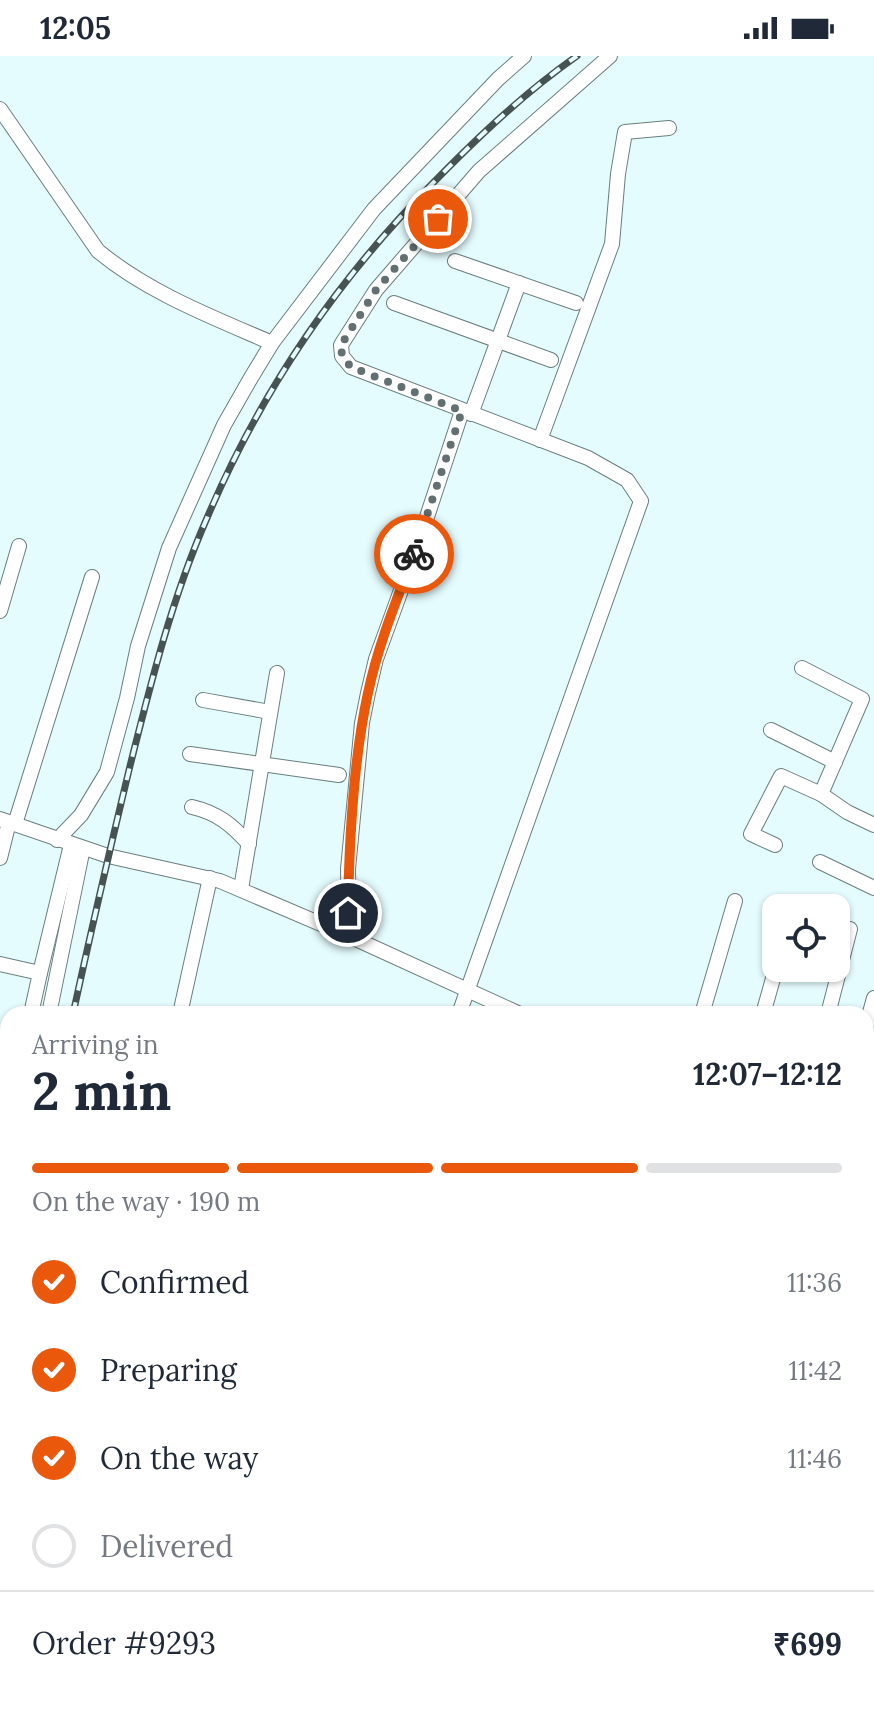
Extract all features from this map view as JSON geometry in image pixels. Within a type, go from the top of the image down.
[{"type":"street","points":[[33,1006],[70,844],[81,815],[107,772],[138,646],[169,548],[224,425],[272,343],[374,209],[498,79],[524,56]]},
{"type":"street","points":[[462,1006],[641,501],[627,480],[588,458],[351,367],[342,356],[341,345],[376,290],[479,171],[610,56]]},
{"type":"street","points":[[0,109],[98,251],[118,268],[180,302],[272,343]]},
{"type":"street","points":[[540,440],[612,244],[625,132],[669,128]]},
{"type":"street","points":[[455,261],[576,303]]},
{"type":"street","points":[[349,936],[348,869],[362,723],[376,659],[466,413],[519,283]]},
{"type":"street","points":[[394,303],[551,360]]},
{"type":"street","points":[[0,611],[19,546]]},
{"type":"street","points":[[0,858],[8,822],[92,577]]},
{"type":"street","points":[[802,668],[862,699],[821,794]]},
{"type":"street","points":[[241,889],[277,673]]},
{"type":"street","points":[[203,700],[270,712]]},
{"type":"street","points":[[771,730],[835,762]]},
{"type":"street","points":[[190,754],[339,775]]},
{"type":"street","points":[[775,845],[751,834],[781,776],[821,794],[847,812],[874,825]]},
{"type":"street","points":[[192,807],[227,820],[249,844]]},
{"type":"street","points":[[8,822],[70,844],[210,878],[241,889],[502,1006]]},
{"type":"street","points":[[50,1006],[70,844]]},
{"type":"street","points":[[820,862],[874,888]]},
{"type":"street","points":[[182,1006],[210,878]]},
{"type":"street","points":[[704,1006],[735,901]]},
{"type":"street","points":[[0,964],[40,973]]},
{"type":"street","points":[[765,1006],[772,982]]},
{"type":"street","points":[[830,1006],[836,982]]},
{"type":"railway","points":[[75,1006],[130,766],[163,640],[207,518],[251,427],[303,340],[397,221],[502,117],[577,56]]},
{"type":"way so far","points":[[414,554],[462,411],[351,367],[342,356],[341,345],[376,290],[438,219]]},
{"type":"route","points":[[348,913],[348,869],[362,723],[376,659],[414,554]]}]
